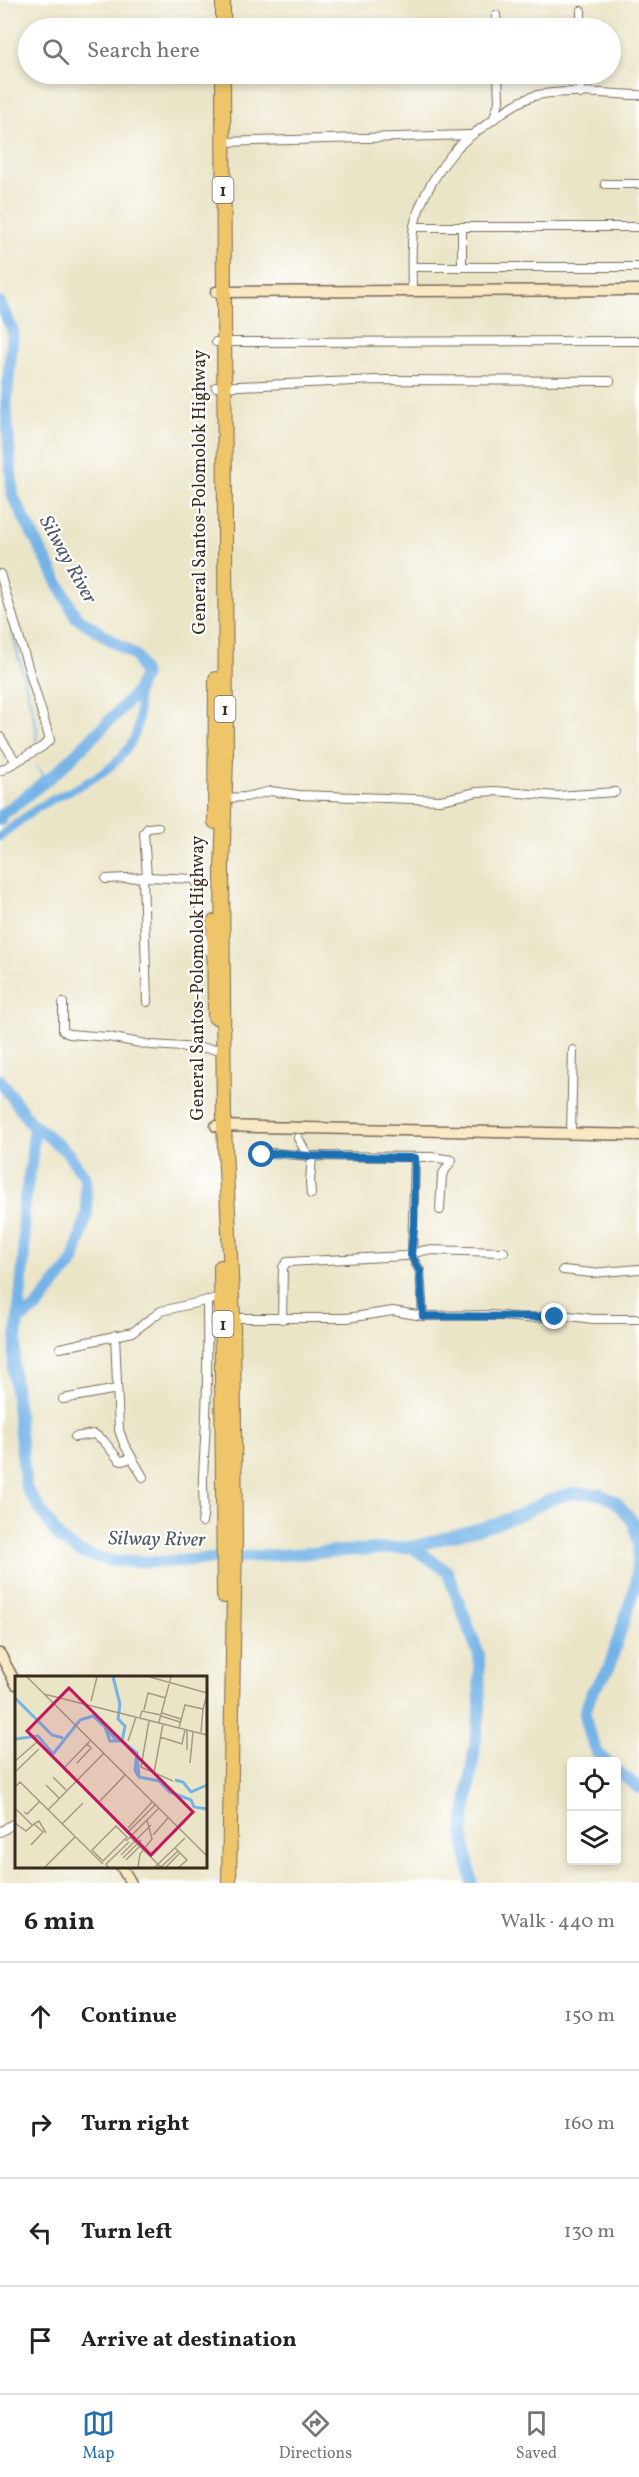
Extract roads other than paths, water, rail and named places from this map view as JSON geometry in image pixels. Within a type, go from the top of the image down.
[{"type":"highway","points":[[215,0],[215,18]]},
{"type":"highway","points":[[223,0],[223,18]]},
{"type":"highway","name":"1","points":[[215,84],[224,798],[220,1126],[233,1318],[221,1883]]},
{"type":"highway","name":"1","points":[[219,292],[224,142],[223,84]]},
{"type":"highway","name":"General Santos-Polomolok Highway","points":[[220,387],[213,956],[220,1126],[222,1297],[230,1537]]},
{"type":"highway","name":"1","points":[[229,1585],[229,1883]]},
{"type":"street","points":[[581,11],[581,18]]},
{"type":"street","points":[[493,119],[499,102],[498,84]]},
{"type":"street","points":[[580,84],[580,94]]},
{"type":"street","points":[[412,290],[414,227],[431,186],[458,147],[471,135],[520,102],[536,95],[639,95]]},
{"type":"street","points":[[224,142],[471,135]]},
{"type":"street","points":[[605,184],[639,184]]},
{"type":"street","points":[[414,227],[639,226]]},
{"type":"street","points":[[462,227],[462,267]]},
{"type":"street","points":[[412,267],[639,267]]},
{"type":"street","points":[[219,292],[639,290]]},
{"type":"street","points":[[220,341],[639,341]]},
{"type":"street","points":[[220,387],[376,380],[610,381]]},
{"type":"street","points":[[0,574],[27,671],[50,736],[49,741],[42,747],[0,771]]},
{"type":"street","points":[[0,737],[16,762]]},
{"type":"street","points":[[224,798],[245,797],[272,791],[292,795],[441,800],[477,792],[495,791],[557,796],[615,792]]},
{"type":"street","points":[[147,1002],[144,833],[148,828],[158,827]]},
{"type":"street","points":[[106,879],[145,877],[195,879],[205,946],[213,956]]},
{"type":"street","points":[[63,1003],[63,1031],[69,1034],[108,1037],[151,1045],[216,1049]]},
{"type":"street","points":[[571,1133],[573,1050]]},
{"type":"street","points":[[220,1126],[639,1135]]},
{"type":"street","points":[[298,1138],[310,1156],[311,1194]]},
{"type":"street","points":[[255,1158],[270,1153],[455,1159],[442,1175],[440,1210]]},
{"type":"street","points":[[415,1158],[412,1254],[420,1271],[423,1316]]},
{"type":"street","points":[[282,1319],[283,1267],[287,1262],[412,1254],[418,1251],[504,1252]]},
{"type":"street","points":[[563,1270],[592,1273],[639,1269]]},
{"type":"street","points":[[60,1348],[133,1332],[161,1311],[222,1297]]},
{"type":"street","points":[[202,1522],[205,1502],[202,1480],[208,1375],[207,1300]]},
{"type":"street","points":[[233,1318],[347,1318],[393,1311],[423,1316],[491,1315],[524,1318],[570,1316],[602,1320],[639,1319]]},
{"type":"street","points":[[115,1335],[119,1430],[143,1477]]},
{"type":"street","points":[[63,1399],[117,1389]]},
{"type":"street","points":[[75,1437],[94,1434],[103,1440],[119,1460],[132,1458]]},
{"type":"street","points":[[0,1654],[15,1682]]},
{"type":"street","points":[[0,1832],[15,1823]]},
{"type":"street","points":[[122,1868],[131,1883]]},
{"type":"waterway","name":"Silway River","points":[[0,303],[13,331],[6,406],[13,497],[76,617],[136,656],[144,675],[137,691],[115,715],[57,772],[3,814],[0,820]]},
{"type":"waterway","points":[[4,599],[37,730],[36,741]]},
{"type":"waterway","points":[[0,837],[44,804],[98,776],[121,757],[130,746],[138,727],[137,691]]},
{"type":"waterway","points":[[37,766],[47,780]]},
{"type":"waterway","name":"Silway River","points":[[0,1080],[29,1121],[66,1151],[85,1177],[87,1212],[74,1261],[36,1308],[18,1320],[13,1369],[26,1488],[60,1539],[81,1553],[112,1561],[158,1562],[412,1547],[495,1524],[548,1500],[573,1493],[600,1494],[616,1502],[634,1523],[639,1546]]},
{"type":"waterway","points":[[18,1320],[24,1255],[23,1210],[34,1130],[30,1122]]},
{"type":"waterway","points":[[412,1547],[447,1571],[479,1655],[480,1708],[463,1833],[472,1883]]},
{"type":"waterway","name":"Silway River","points":[[602,1757],[597,1752],[588,1730],[585,1712],[592,1692],[608,1670],[636,1584],[639,1547]]},
{"type":"waterway","name":"Silway River","points":[[621,1774],[639,1788]]}]
